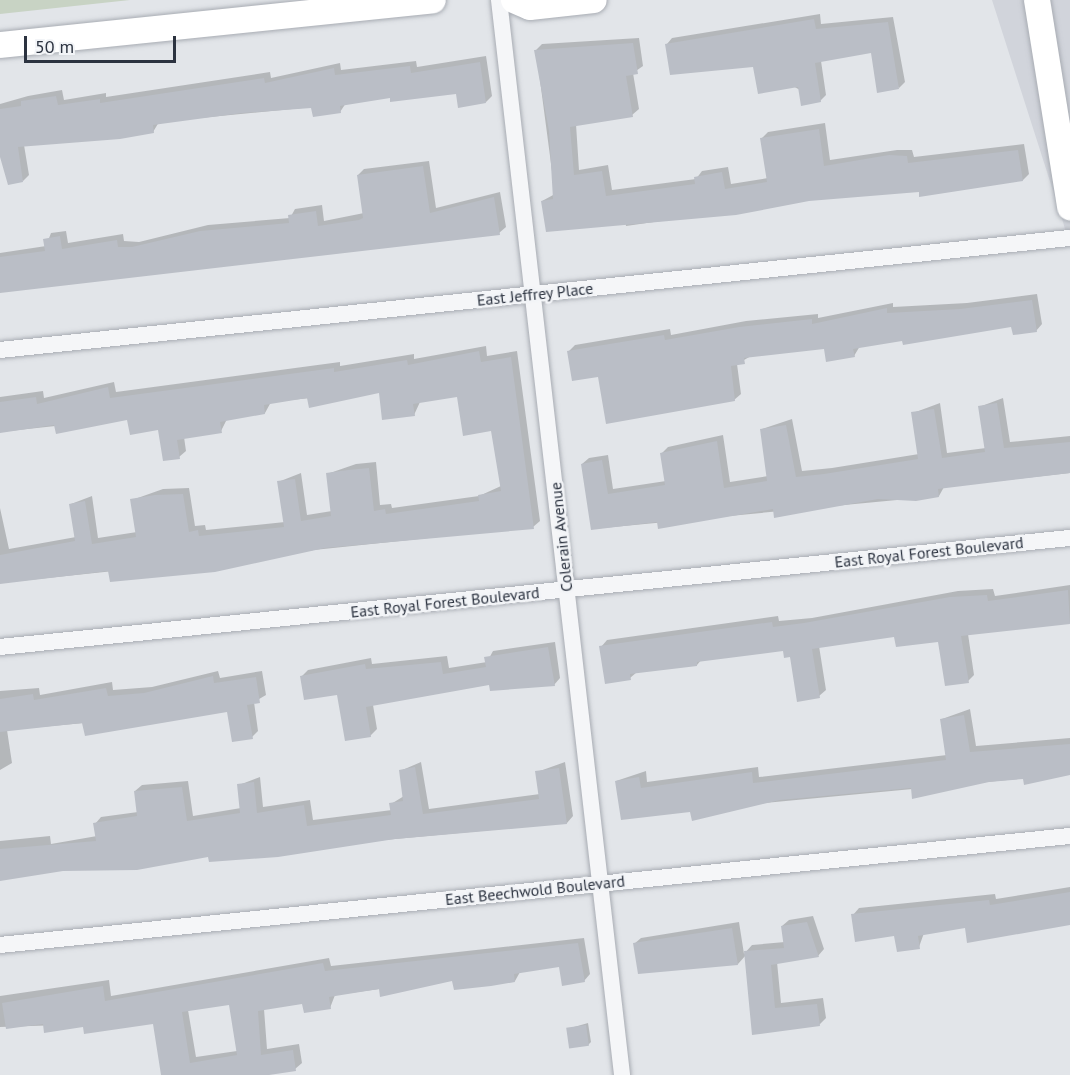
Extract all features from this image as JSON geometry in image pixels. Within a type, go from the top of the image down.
[{"type":"main road","points":[[0,45],[433,0]]},
{"type":"main road","points":[[514,0],[530,7],[594,0]]},
{"type":"main road","points":[[1037,0],[1070,207]]},
{"type":"street","name":"Colerain Avenue","points":[[499,0],[622,1075]]},
{"type":"street","name":"East Jeffrey Place","points":[[0,350],[1070,238]]},
{"type":"street","name":"East Royal Forest Boulevard","points":[[0,647],[1070,538]]},
{"type":"street","name":"East Beechwold Boulevard","points":[[0,945],[1070,836]]},
{"type":"shaded area","points":[[992,0],[1070,0],[1070,247],[1063,222]]},
{"type":"green space","points":[[0,0],[130,0],[0,14]]},
{"type":"building","points":[[814,19],[816,29],[888,22],[899,89],[877,93],[871,53],[815,63],[821,102],[801,106],[798,87],[758,94],[753,67],[670,75],[665,44]]},
{"type":"building","points":[[633,43],[638,74],[626,76],[633,117],[570,127],[574,175],[602,171],[606,196],[695,184],[694,177],[722,172],[725,189],[767,182],[760,138],[819,129],[824,166],[889,155],[907,156],[908,163],[1018,150],[1023,181],[919,197],[919,192],[809,201],[736,215],[546,232],[541,201],[553,199],[549,131],[534,50]]},
{"type":"building","points":[[480,62],[486,103],[458,108],[456,94],[390,102],[390,98],[340,106],[341,113],[313,117],[311,108],[242,113],[153,125],[154,133],[120,139],[18,147],[23,182],[8,185],[0,157],[0,109],[21,106],[21,101],[56,96],[58,105],[100,99],[100,103],[264,78],[265,83],[334,68],[335,75],[410,66],[411,73]]},
{"type":"building","points":[[423,166],[430,213],[494,197],[500,235],[0,293],[0,257],[45,251],[43,239],[60,236],[62,249],[117,240],[118,247],[132,247],[200,231],[289,223],[288,215],[316,211],[318,226],[359,220],[363,218],[357,175]]},
{"type":"building","points":[[1032,300],[1037,332],[1013,335],[1011,327],[903,345],[902,341],[853,349],[855,357],[826,362],[824,349],[744,358],[745,364],[731,366],[735,401],[606,424],[598,377],[572,381],[567,351],[664,335],[665,340],[739,327],[812,319],[812,324],[887,308],[887,313],[960,309]]},
{"type":"building","points":[[479,351],[481,362],[511,357],[534,529],[325,548],[215,572],[110,582],[108,571],[0,584],[0,555],[75,541],[69,504],[85,501],[92,544],[136,537],[130,499],[155,495],[183,494],[189,532],[198,530],[199,536],[284,527],[277,481],[295,479],[301,521],[331,516],[326,473],[369,468],[374,511],[385,509],[386,514],[479,501],[478,495],[501,491],[491,431],[463,436],[457,397],[413,404],[415,416],[382,420],[379,393],[309,408],[307,398],[264,405],[265,414],[220,422],[222,433],[177,440],[180,459],[163,461],[158,430],[130,435],[127,420],[56,434],[54,425],[0,433],[0,402],[36,397],[37,404],[108,387],[110,398],[334,368],[334,372],[407,360],[408,365]]},
{"type":"building","points":[[997,403],[1004,448],[1070,442],[1070,473],[938,489],[939,497],[916,501],[878,499],[774,518],[773,509],[658,529],[657,522],[591,530],[581,464],[602,460],[608,494],[665,485],[660,453],[717,441],[724,488],[767,481],[760,429],[786,425],[796,477],[824,474],[918,459],[911,412],[934,409],[942,458],[985,452],[978,406]]},
{"type":"building","points":[[1068,590],[1070,624],[961,636],[969,683],[945,686],[938,642],[896,647],[894,637],[812,649],[820,698],[797,702],[790,657],[784,658],[783,651],[697,662],[697,666],[630,674],[631,680],[605,684],[599,646],[772,622],[773,627],[804,623],[950,597],[987,595],[988,601]]},
{"type":"building","points":[[548,647],[555,686],[490,691],[489,685],[366,707],[371,737],[345,741],[337,695],[304,700],[300,676],[365,664],[366,669],[441,662],[443,674],[486,667],[484,657]]},
{"type":"building","points":[[213,676],[214,683],[256,677],[260,703],[247,705],[253,739],[232,742],[227,712],[85,736],[82,723],[0,732],[0,699],[33,694],[34,700],[106,688],[108,696],[144,693]]},
{"type":"building","points":[[964,715],[970,752],[1070,744],[1070,775],[1024,785],[1023,779],[989,782],[912,799],[911,788],[780,800],[692,821],[690,812],[621,820],[615,781],[639,777],[641,788],[752,772],[753,783],[946,760],[940,719]]},
{"type":"building","points":[[415,767],[423,814],[539,799],[535,771],[559,768],[567,824],[395,839],[278,857],[209,862],[208,857],[137,870],[63,871],[0,881],[0,849],[96,841],[93,823],[137,816],[134,791],[182,787],[187,821],[240,813],[237,784],[254,782],[257,813],[304,805],[307,826],[391,815],[389,803],[403,801],[399,770]]},
{"type":"building","points":[[1070,892],[1070,925],[967,943],[965,928],[918,936],[920,949],[897,952],[894,936],[855,942],[851,914],[989,900],[990,905]]},
{"type":"building","points":[[807,922],[819,957],[771,965],[775,1008],[817,1004],[820,1026],[752,1035],[744,951],[784,948],[781,926]]},
{"type":"building","points":[[732,928],[738,965],[638,974],[633,943]]},
{"type":"building","points":[[578,943],[585,982],[562,986],[559,967],[514,974],[515,982],[491,986],[454,990],[452,981],[380,997],[379,989],[329,997],[331,1009],[304,1013],[302,1004],[258,1011],[261,1055],[293,1050],[296,1071],[269,1075],[161,1075],[153,1024],[84,1034],[83,1027],[44,1033],[43,1024],[6,1029],[2,1003],[103,986],[105,1001],[323,963],[325,971]],"holes":[[[229,1005],[237,1055],[190,1063],[182,1012]]]},
{"type":"building","points":[[586,1025],[589,1046],[569,1049],[566,1028]]}]
